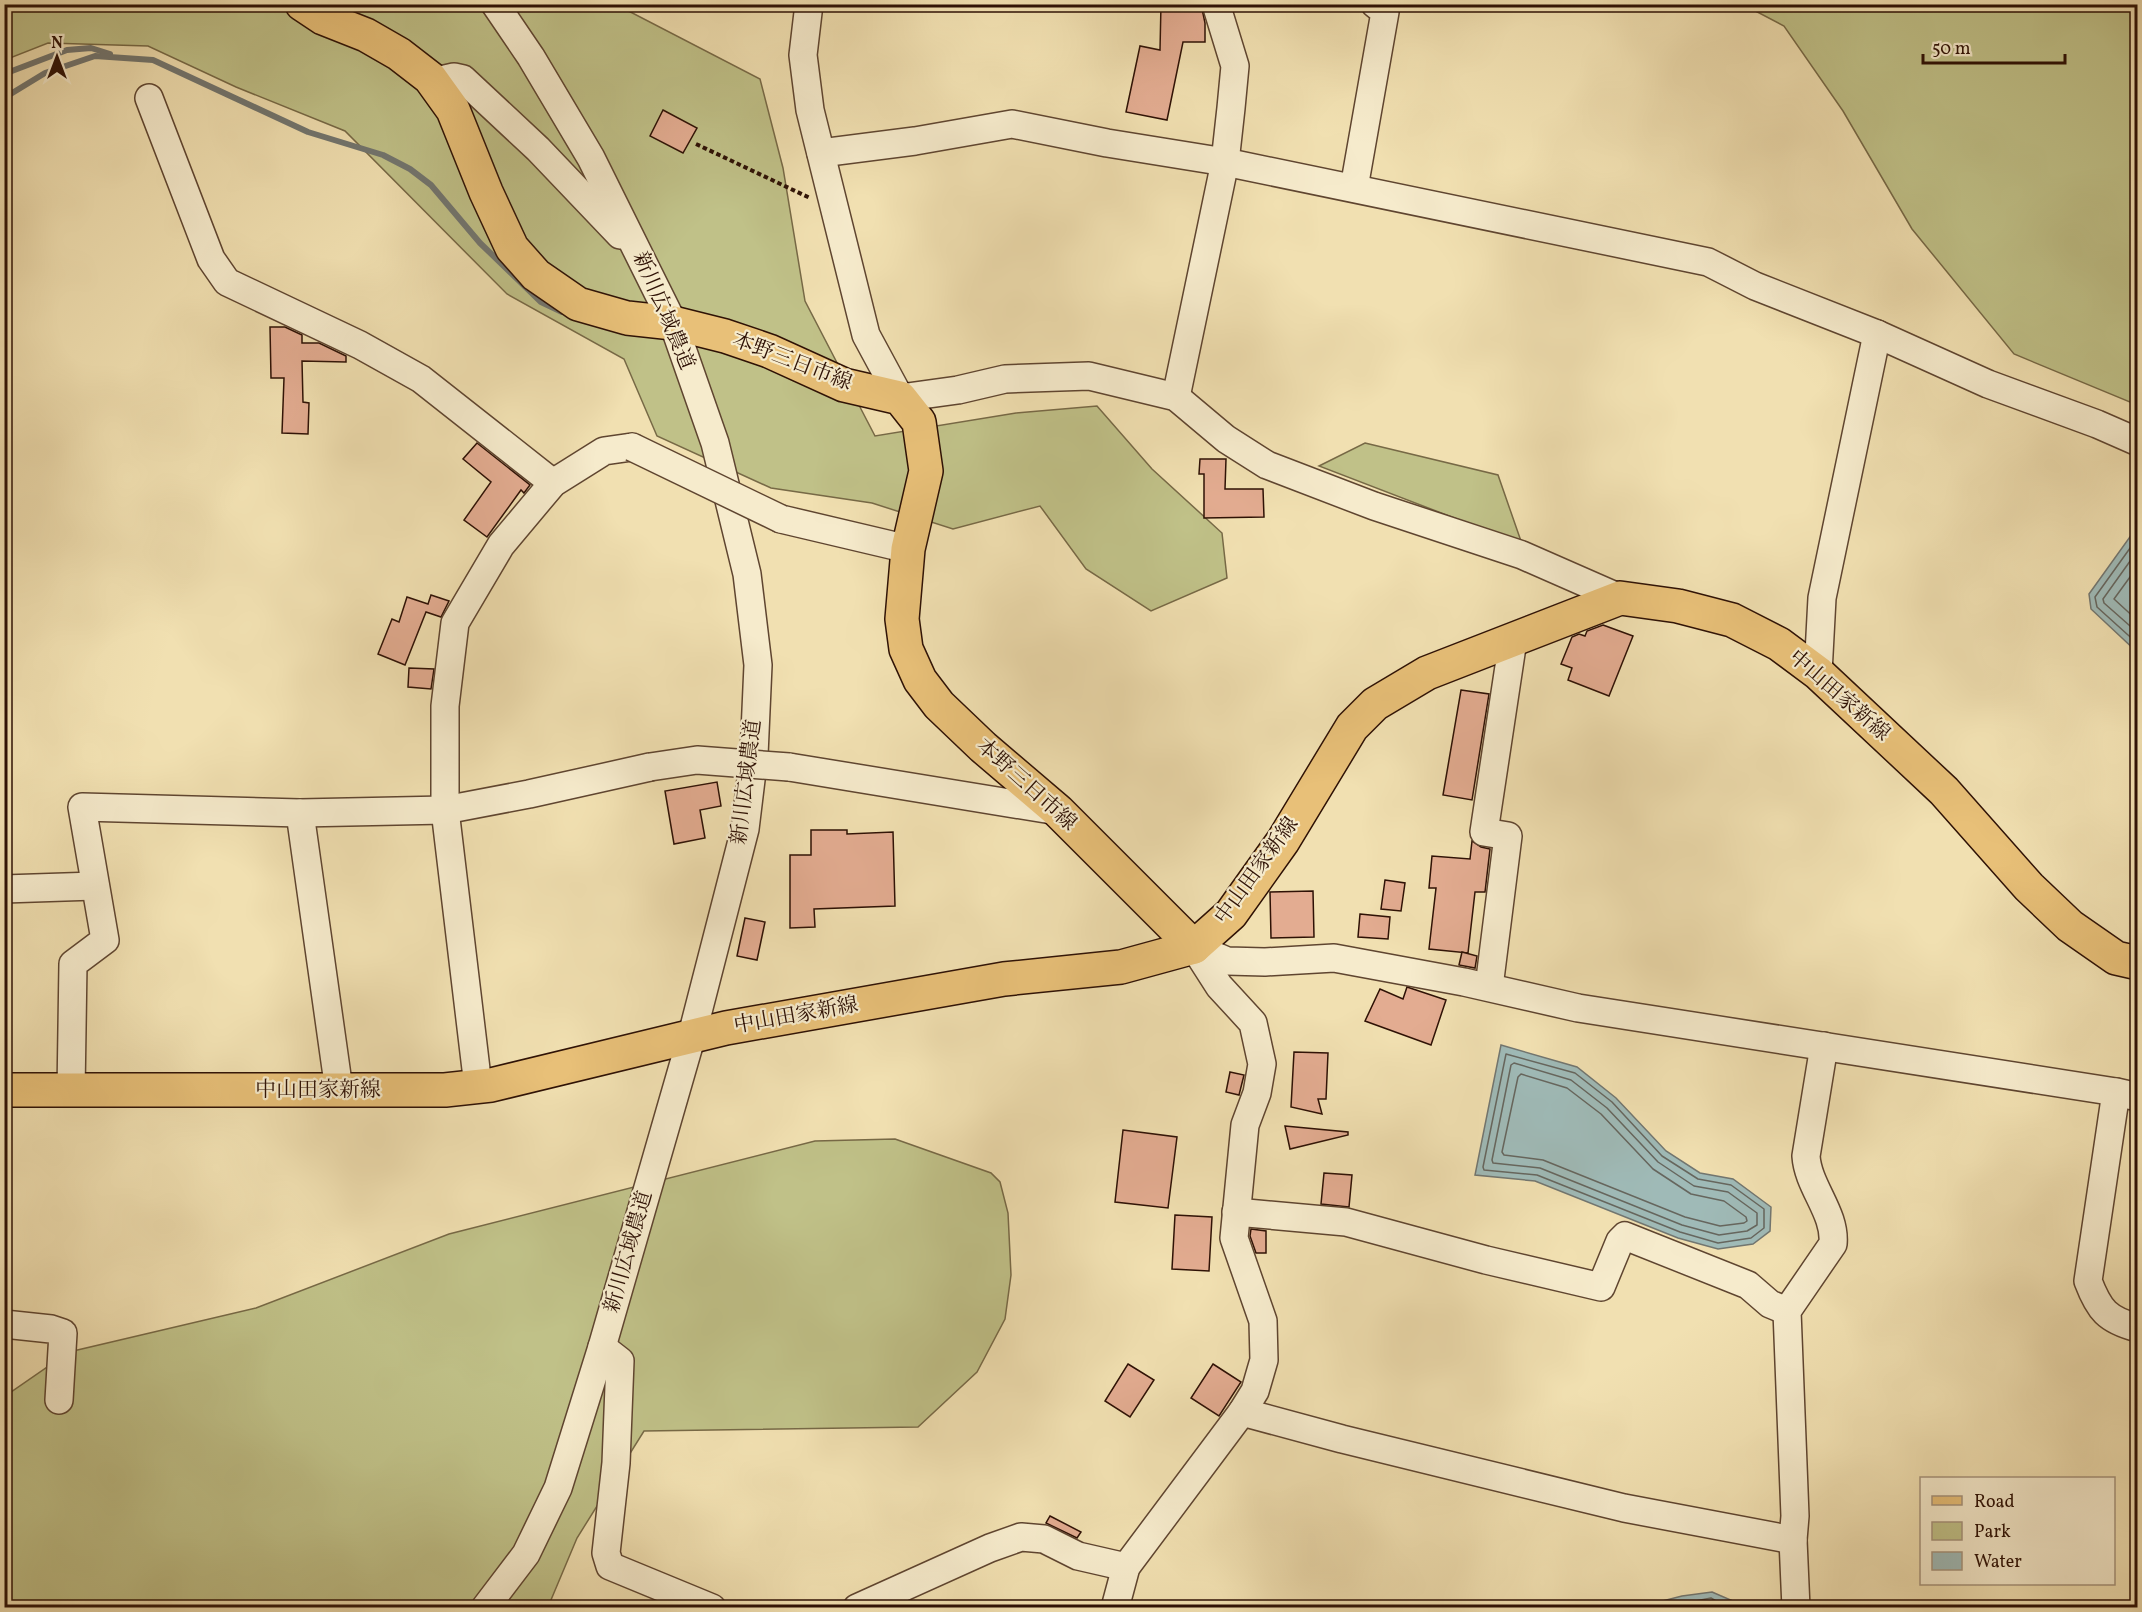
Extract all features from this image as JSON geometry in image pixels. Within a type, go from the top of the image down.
[{"type":"main road","name":"本野三日市線","points":[[302,4],[323,18],[366,35],[399,54],[432,82],[453,110],[486,192],[512,248],[536,275],[578,304],[627,318],[673,323],[725,336],[769,351],[844,386],[900,398],[919,422],[926,471],[908,549],[902,620],[906,649],[920,680],[946,712],[1058,811],[1194,947]]},
{"type":"main road","name":"中山田家新線","points":[[4,1090],[71,1092],[445,1090],[490,1085],[692,1035],[993,981],[1121,967],[1194,947],[1231,914],[1283,841],[1352,727],[1375,704],[1427,673],[1620,598],[1678,606],[1732,620],[1779,644],[1818,673],[1944,791],[2029,887],[2070,926],[2116,958],[2138,963]]},
{"type":"street","name":"新川広域農道","points":[[485,1608],[526,1554],[558,1488],[602,1347],[692,1035],[745,829],[754,755],[758,665],[747,574],[715,443],[673,323],[591,158],[531,57],[495,4]]},
{"type":"street","points":[[809,4],[803,55],[810,110],[866,335],[900,398],[958,390],[1005,379],[1089,376],[1176,397],[1226,440],[1267,465],[1374,506],[1522,555],[1620,598]]},
{"type":"street","points":[[1176,397],[1225,162],[1235,66],[1216,4]]},
{"type":"street","points":[[1354,188],[1385,12],[1375,4]]},
{"type":"street","points":[[432,82],[454,77],[463,79],[538,149],[640,255]]},
{"type":"street","points":[[149,98],[211,260],[227,282],[360,345],[421,379],[553,483]]},
{"type":"street","points":[[821,153],[915,141],[1012,124],[1107,143],[1225,162],[1708,262],[1755,286],[1877,334],[1988,384],[2097,424],[2138,442]]},
{"type":"street","points":[[1818,673],[1822,598],[1877,334]]},
{"type":"street","points":[[478,1086],[445,810],[445,706],[455,623],[501,546],[553,483],[604,451],[632,447],[781,519],[908,549]]},
{"type":"street","points":[[1489,987],[1508,836],[1484,832],[1513,640]]},
{"type":"street","points":[[71,1092],[73,964],[105,940],[82,807],[300,813],[445,810],[650,767],[697,760],[789,767],[1058,811]]},
{"type":"street","points":[[300,813],[339,1090]]},
{"type":"street","points":[[4,889],[95,886]]},
{"type":"street","points":[[1194,947],[1227,961],[1265,962],[1334,958],[1489,987],[1578,1008],[2127,1094],[2088,1281],[2096,1302],[2117,1323],[2138,1328]]},
{"type":"street","points":[[1115,1608],[1126,1567],[1242,1412],[1255,1391],[1264,1360],[1263,1321],[1234,1238],[1245,1125],[1257,1093],[1262,1064],[1253,1023],[1220,986],[1194,947]]},
{"type":"street","points":[[1796,1608],[1787,1311],[1833,1244],[1834,1231],[1806,1169],[1806,1156],[1824,1047]]},
{"type":"street","points":[[1236,1212],[1346,1222],[1486,1260],[1601,1287],[1620,1241],[1625,1236],[1748,1285],[1770,1304],[1787,1311]]},
{"type":"street","points":[[4,1324],[51,1329],[63,1333],[59,1400]]},
{"type":"street","points":[[602,1347],[620,1361],[616,1463],[606,1554],[610,1566],[712,1608]]},
{"type":"street","points":[[1242,1412],[1342,1439],[1624,1508],[1793,1540]]},
{"type":"street","points":[[857,1608],[990,1548],[1021,1537],[1044,1539],[1078,1556],[1126,1567]]},
{"type":"path","points":[[696,144],[835,210]]},
{"type":"green space","points":[[5,5],[617,5],[760,79],[783,168],[805,301],[875,436],[1016,413],[1097,406],[1152,469],[1222,533],[1227,578],[1151,611],[1086,569],[1040,506],[953,529],[872,503],[771,488],[657,436],[624,359],[507,294],[345,131],[236,87],[148,46],[48,43],[5,60]]},
{"type":"green space","points":[[1744,5],[2137,5],[2137,405],[2014,354],[1912,229],[1843,111],[1784,26]]},
{"type":"green space","points":[[1365,443],[1498,475],[1522,544],[1319,466]]},
{"type":"green space","points":[[895,1139],[991,1173],[1000,1182],[1008,1213],[1011,1275],[1005,1319],[977,1372],[918,1427],[644,1431],[577,1538],[548,1607],[5,1607],[4,1397],[69,1352],[256,1308],[449,1234],[815,1141]]},
{"type":"water","points":[[2137,527],[2137,652],[2091,609],[2089,594]]},
{"type":"water","points":[[1501,1045],[1577,1067],[1616,1098],[1666,1151],[1700,1173],[1733,1179],[1771,1207],[1770,1231],[1753,1244],[1718,1249],[1678,1238],[1535,1181],[1475,1175]]},
{"type":"water","points":[[1712,1592],[1733,1601],[1734,1607],[1639,1607],[1682,1596]]},
{"type":"building","points":[[1161,4],[1201,4],[1205,23],[1205,42],[1183,42],[1167,120],[1126,112],[1140,46],[1160,50]]},
{"type":"building","points":[[663,110],[697,128],[683,153],[650,136]]},
{"type":"building","points":[[270,327],[285,327],[302,335],[302,343],[319,343],[346,356],[346,362],[302,361],[303,402],[309,403],[308,434],[282,433],[284,378],[271,378]]},
{"type":"building","points":[[477,443],[530,485],[524,493],[521,490],[487,537],[464,520],[491,482],[463,459]]},
{"type":"building","points":[[1200,459],[1226,459],[1225,489],[1263,489],[1264,517],[1204,518],[1204,474],[1199,474]]},
{"type":"building","points":[[431,595],[449,601],[441,617],[426,612],[405,665],[378,654],[392,619],[399,622],[407,597],[428,604]]},
{"type":"building","points":[[1603,625],[1633,636],[1609,696],[1568,680],[1572,668],[1561,664],[1572,637],[1579,634],[1585,636],[1587,631]]},
{"type":"building","points":[[409,668],[434,669],[431,689],[408,687]]},
{"type":"building","points":[[1461,690],[1489,694],[1472,800],[1443,795]]},
{"type":"building","points":[[717,782],[721,806],[700,810],[705,838],[674,844],[665,791]]},
{"type":"building","points":[[811,830],[847,830],[847,834],[893,832],[895,906],[814,909],[815,927],[790,928],[790,855],[811,855]]},
{"type":"building","points":[[1472,841],[1481,847],[1490,849],[1485,892],[1475,892],[1468,953],[1429,949],[1436,888],[1429,888],[1432,856],[1470,859]]},
{"type":"building","points":[[1385,880],[1405,883],[1401,911],[1381,909]]},
{"type":"building","points":[[1313,891],[1314,937],[1271,938],[1270,892]]},
{"type":"building","points":[[1360,914],[1390,917],[1388,939],[1358,937]]},
{"type":"building","points":[[745,918],[765,922],[757,960],[737,956]]},
{"type":"building","points":[[1462,952],[1477,956],[1475,968],[1459,965]]},
{"type":"building","points":[[1407,987],[1446,1000],[1431,1045],[1365,1021],[1380,989],[1403,999]]},
{"type":"building","points":[[1294,1052],[1328,1053],[1326,1099],[1318,1099],[1322,1114],[1291,1107]]},
{"type":"building","points":[[1230,1072],[1244,1075],[1239,1095],[1226,1092]]},
{"type":"building","points":[[1285,1126],[1348,1132],[1348,1135],[1290,1149]]},
{"type":"building","points":[[1123,1130],[1177,1137],[1168,1208],[1115,1202]]},
{"type":"building","points":[[1324,1173],[1352,1175],[1349,1207],[1321,1204]]},
{"type":"building","points":[[1175,1215],[1212,1217],[1209,1271],[1172,1269]]},
{"type":"building","points":[[1251,1229],[1266,1231],[1266,1253],[1256,1253],[1250,1236]]},
{"type":"building","points":[[1128,1364],[1154,1380],[1130,1417],[1105,1401]]},
{"type":"building","points":[[1213,1364],[1241,1382],[1219,1416],[1191,1398]]},
{"type":"building","points":[[1050,1516],[1081,1532],[1077,1538],[1046,1523]]},
{"type":"waterway","points":[[4,74],[67,50],[91,48],[110,54]]},
{"type":"waterway","points":[[4,98],[45,73],[95,56],[153,60],[308,132],[383,155],[410,169],[431,185],[480,243],[541,302],[562,312]]}]
